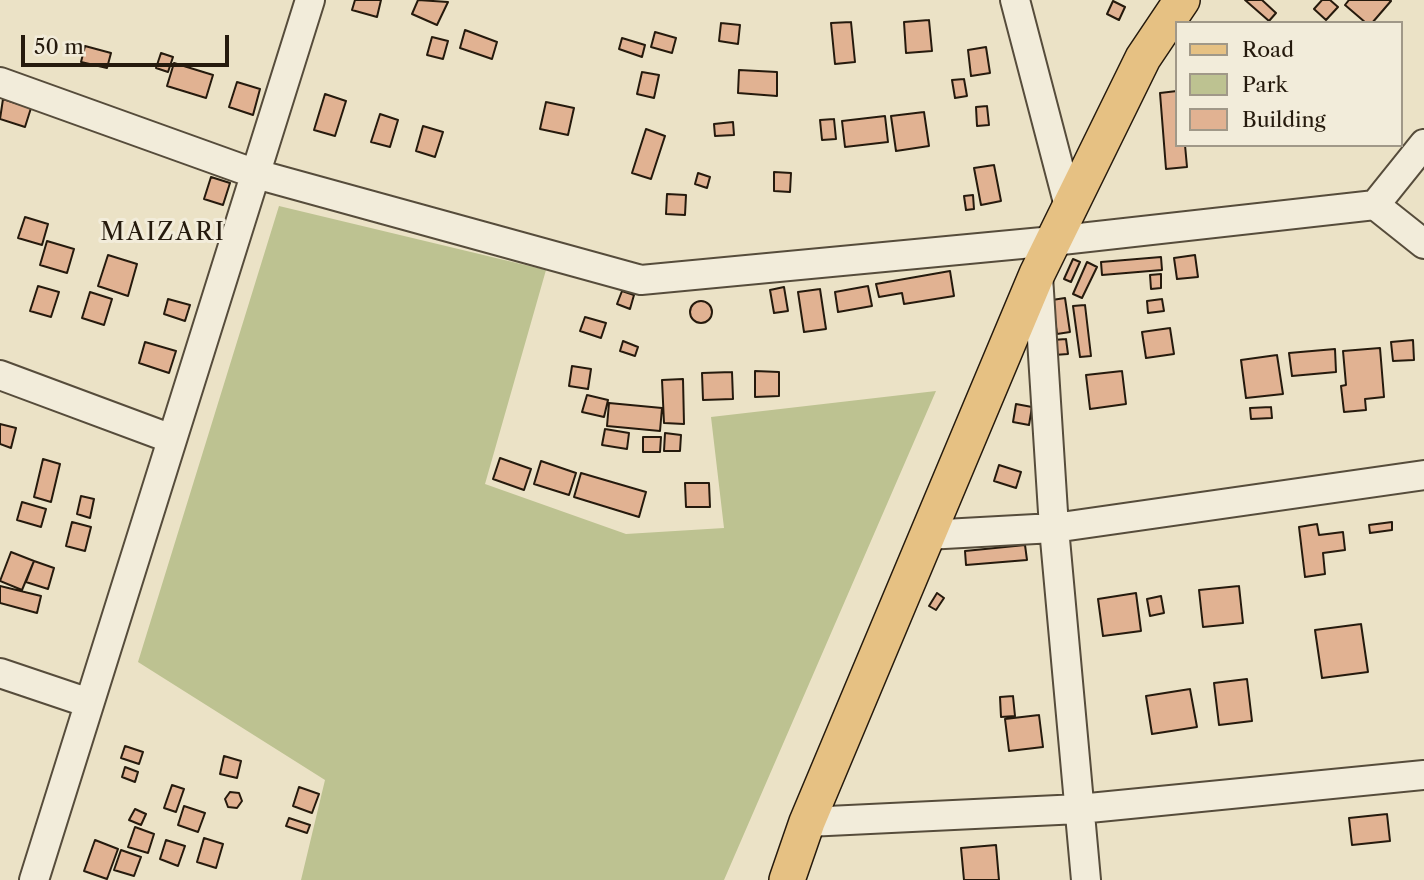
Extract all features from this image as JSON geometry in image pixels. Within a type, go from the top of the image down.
[{"type":"main road","points":[[787,880],[807,822],[1037,274],[1143,58],[1182,0]]},
{"type":"street","points":[[34,880],[310,0]]},
{"type":"street","points":[[1015,0],[1070,210]]},
{"type":"street","points":[[0,82],[256,174],[641,280],[1053,241],[1375,205],[1424,144]]},
{"type":"street","points":[[1375,205],[1424,244]]},
{"type":"street","points":[[1037,274],[1054,528],[1086,880]]},
{"type":"street","points":[[0,374],[172,439]]},
{"type":"street","points":[[926,535],[1054,528],[1424,475]]},
{"type":"street","points":[[0,673],[89,703]]},
{"type":"street","points":[[807,822],[1079,809],[1424,775]]},
{"type":"green space","points":[[279,206],[546,270],[485,484],[626,534],[724,528],[711,417],[936,391],[724,880],[301,880],[325,780],[138,662]]},
{"type":"building","points":[[355,0],[381,0],[377,17],[352,10]]},
{"type":"building","points":[[418,0],[448,2],[437,25],[412,14]]},
{"type":"building","points":[[1245,0],[1262,0],[1276,13],[1269,21]]},
{"type":"building","points":[[1322,0],[1330,0],[1338,7],[1326,20],[1314,9]]},
{"type":"building","points":[[1349,0],[1391,1],[1374,21],[1364,21],[1345,5]]},
{"type":"building","points":[[1113,1],[1125,7],[1119,20],[1107,14]]},
{"type":"building","points":[[929,20],[932,51],[906,53],[904,22]]},
{"type":"building","points":[[851,22],[855,62],[835,64],[831,23]]},
{"type":"building","points":[[721,23],[740,25],[738,44],[719,41]]},
{"type":"building","points":[[465,30],[497,42],[492,59],[460,48]]},
{"type":"building","points":[[655,32],[676,38],[672,53],[651,47]]},
{"type":"building","points":[[432,37],[448,41],[443,59],[427,55]]},
{"type":"building","points":[[622,38],[645,45],[642,57],[619,49]]},
{"type":"building","points":[[85,46],[111,53],[107,68],[81,62]]},
{"type":"building","points":[[986,47],[990,73],[971,76],[968,50]]},
{"type":"building","points":[[161,53],[173,57],[168,72],[156,68]]},
{"type":"building","points":[[174,63],[213,75],[206,98],[167,86]]},
{"type":"building","points":[[739,70],[777,72],[777,96],[738,93]]},
{"type":"building","points":[[642,72],[659,75],[654,98],[637,94]]},
{"type":"building","points":[[964,79],[967,96],[955,98],[952,80]]},
{"type":"building","points":[[237,82],[260,89],[253,115],[229,107]]},
{"type":"building","points":[[1176,91],[1176,147],[1185,147],[1187,167],[1166,169],[1160,93]]},
{"type":"building","points":[[325,94],[346,101],[335,136],[314,130]]},
{"type":"building","points":[[3,99],[31,108],[25,127],[0,119]]},
{"type":"building","points":[[546,102],[574,108],[568,135],[540,129]]},
{"type":"building","points":[[987,106],[989,125],[977,126],[976,107]]},
{"type":"building","points":[[924,112],[929,146],[896,151],[891,116]]},
{"type":"building","points":[[380,114],[398,120],[390,147],[371,142]]},
{"type":"building","points":[[885,116],[888,142],[845,147],[842,121]]},
{"type":"building","points":[[834,119],[836,139],[822,140],[820,120]]},
{"type":"building","points":[[733,122],[734,135],[715,136],[714,124]]},
{"type":"building","points":[[423,126],[443,132],[435,157],[416,151]]},
{"type":"building","points":[[646,129],[665,136],[651,179],[632,173]]},
{"type":"building","points":[[994,165],[1001,201],[981,205],[974,168]]},
{"type":"building","points":[[774,172],[791,173],[790,192],[774,191]]},
{"type":"building","points":[[698,173],[710,177],[707,188],[695,184]]},
{"type":"building","points":[[211,177],[230,183],[223,205],[204,199]]},
{"type":"building","points":[[667,194],[686,195],[685,215],[666,214]]},
{"type":"building","points":[[973,195],[974,209],[966,210],[964,196]]},
{"type":"building","points":[[25,217],[48,224],[42,245],[18,238]]},
{"type":"building","points":[[47,241],[74,249],[67,273],[40,265]]},
{"type":"building","points":[[108,255],[137,264],[128,296],[98,286]]},
{"type":"building","points":[[1195,255],[1198,277],[1177,279],[1174,258]]},
{"type":"building","points":[[1161,257],[1162,270],[1102,275],[1101,262]]},
{"type":"building","points":[[1073,259],[1080,262],[1071,282],[1064,279]]},
{"type":"building","points":[[1087,262],[1097,267],[1082,298],[1073,294]]},
{"type":"building","points":[[950,271],[954,296],[904,304],[902,293],[879,297],[876,284]]},
{"type":"building","points":[[1161,274],[1161,288],[1151,289],[1150,275]]},
{"type":"building","points":[[38,286],[59,292],[51,317],[30,311]]},
{"type":"building","points":[[868,286],[872,306],[838,312],[835,292]]},
{"type":"building","points":[[784,287],[788,311],[774,313],[770,290]]},
{"type":"building","points":[[820,289],[826,329],[804,332],[798,292]]},
{"type":"building","points":[[622,291],[634,295],[630,309],[617,304]]},
{"type":"building","points":[[90,292],[112,299],[104,325],[82,318]]},
{"type":"building","points":[[1065,298],[1070,332],[1057,334],[1052,300]]},
{"type":"building","points":[[168,299],[190,305],[185,321],[164,314]]},
{"type":"building","points":[[1162,299],[1164,311],[1148,313],[1147,301]]},
{"type":"building","points":[[701,301],[709,304],[712,312],[709,320],[701,323],[693,320],[690,312],[693,304]]},
{"type":"building","points":[[1085,305],[1091,356],[1080,357],[1073,306]]},
{"type":"building","points":[[585,317],[606,323],[601,338],[580,331]]},
{"type":"building","points":[[1170,328],[1174,354],[1146,358],[1142,332]]},
{"type":"building","points":[[1066,339],[1068,354],[1054,355],[1053,340]]},
{"type":"building","points":[[1413,340],[1414,360],[1393,361],[1391,342]]},
{"type":"building","points":[[623,341],[638,347],[635,356],[620,351]]},
{"type":"building","points":[[145,342],[176,351],[169,373],[139,363]]},
{"type":"building","points":[[1380,348],[1384,397],[1365,399],[1366,410],[1344,412],[1341,386],[1346,385],[1343,351]]},
{"type":"building","points":[[1335,349],[1336,372],[1292,376],[1289,353]]},
{"type":"building","points":[[1277,355],[1283,394],[1246,398],[1241,360]]},
{"type":"building","points":[[572,366],[591,369],[588,389],[569,386]]},
{"type":"building","points":[[755,371],[779,372],[779,396],[755,397]]},
{"type":"building","points":[[1122,371],[1126,404],[1090,409],[1086,375]]},
{"type":"building","points":[[732,372],[733,399],[703,400],[702,373]]},
{"type":"building","points":[[683,379],[684,424],[664,423],[662,380]]},
{"type":"building","points":[[587,395],[608,400],[604,417],[582,412]]},
{"type":"building","points":[[609,403],[662,408],[660,431],[607,426]]},
{"type":"building","points":[[1016,404],[1032,407],[1029,425],[1013,422]]},
{"type":"building","points":[[1271,407],[1272,418],[1251,419],[1250,408]]},
{"type":"building","points":[[0,424],[16,428],[11,448],[0,444]]},
{"type":"building","points":[[605,429],[629,433],[627,449],[602,445]]},
{"type":"building","points":[[665,433],[681,435],[680,451],[664,451]]},
{"type":"building","points":[[643,437],[661,437],[660,452],[643,452]]},
{"type":"building","points":[[500,458],[531,469],[524,490],[493,479]]},
{"type":"building","points":[[43,459],[60,464],[51,502],[34,497]]},
{"type":"building","points":[[541,461],[576,473],[569,495],[534,484]]},
{"type":"building","points":[[999,465],[1021,472],[1016,488],[994,481]]},
{"type":"building","points":[[581,473],[646,492],[639,517],[574,497]]},
{"type":"building","points":[[685,483],[709,483],[710,507],[686,507]]},
{"type":"building","points":[[81,496],[94,499],[90,518],[77,514]]},
{"type":"building","points":[[22,502],[46,509],[41,527],[17,520]]},
{"type":"building","points":[[72,522],[91,527],[85,551],[66,546]]},
{"type":"building","points":[[1392,522],[1392,530],[1370,533],[1369,525]]},
{"type":"building","points":[[1317,524],[1319,535],[1343,532],[1345,550],[1323,553],[1325,574],[1305,577],[1299,527]]},
{"type":"building","points":[[1025,545],[1027,560],[966,565],[965,551]]},
{"type":"building","points":[[11,552],[34,561],[22,590],[0,581]]},
{"type":"building","points":[[34,561],[54,568],[48,589],[26,582]]},
{"type":"building","points":[[0,586],[41,596],[37,613],[0,603]]},
{"type":"building","points":[[1239,586],[1243,623],[1203,627],[1199,590]]},
{"type":"building","points":[[937,593],[944,598],[936,610],[929,606]]},
{"type":"building","points":[[1136,593],[1141,631],[1103,636],[1098,599]]},
{"type":"building","points":[[1161,596],[1164,613],[1150,616],[1147,599]]},
{"type":"building","points":[[1361,624],[1368,672],[1322,678],[1315,630]]},
{"type":"building","points":[[1247,679],[1252,721],[1219,725],[1214,683]]},
{"type":"building","points":[[1190,689],[1197,727],[1152,734],[1146,696]]},
{"type":"building","points":[[1013,696],[1015,716],[1001,717],[1000,697]]},
{"type":"building","points":[[1039,715],[1043,747],[1009,751],[1005,719]]},
{"type":"building","points":[[125,746],[143,752],[139,764],[121,758]]},
{"type":"building","points":[[224,756],[241,761],[237,778],[220,774]]},
{"type":"building","points":[[125,767],[138,772],[135,782],[122,777]]},
{"type":"building","points":[[172,785],[184,789],[176,812],[164,808]]},
{"type":"building","points":[[299,787],[319,794],[312,813],[293,806]]},
{"type":"building","points":[[230,792],[239,793],[242,801],[237,808],[228,807],[225,799]]},
{"type":"building","points":[[184,806],[205,813],[198,832],[178,825]]},
{"type":"building","points":[[135,809],[146,814],[141,825],[129,820]]},
{"type":"building","points":[[1387,814],[1390,841],[1352,845],[1349,818]]},
{"type":"building","points":[[289,818],[310,825],[307,833],[286,826]]},
{"type":"building","points":[[135,827],[154,834],[148,853],[128,847]]},
{"type":"building","points":[[204,838],[223,844],[216,868],[197,862]]},
{"type":"building","points":[[95,840],[118,849],[107,879],[84,871]]},
{"type":"building","points":[[166,840],[185,846],[178,866],[160,859]]},
{"type":"building","points":[[996,845],[999,880],[964,880],[961,848]]},
{"type":"building","points":[[121,850],[141,857],[134,876],[114,870]]},
{"type":"district","name":"MAIZARI","points":[[163,233]]}]
